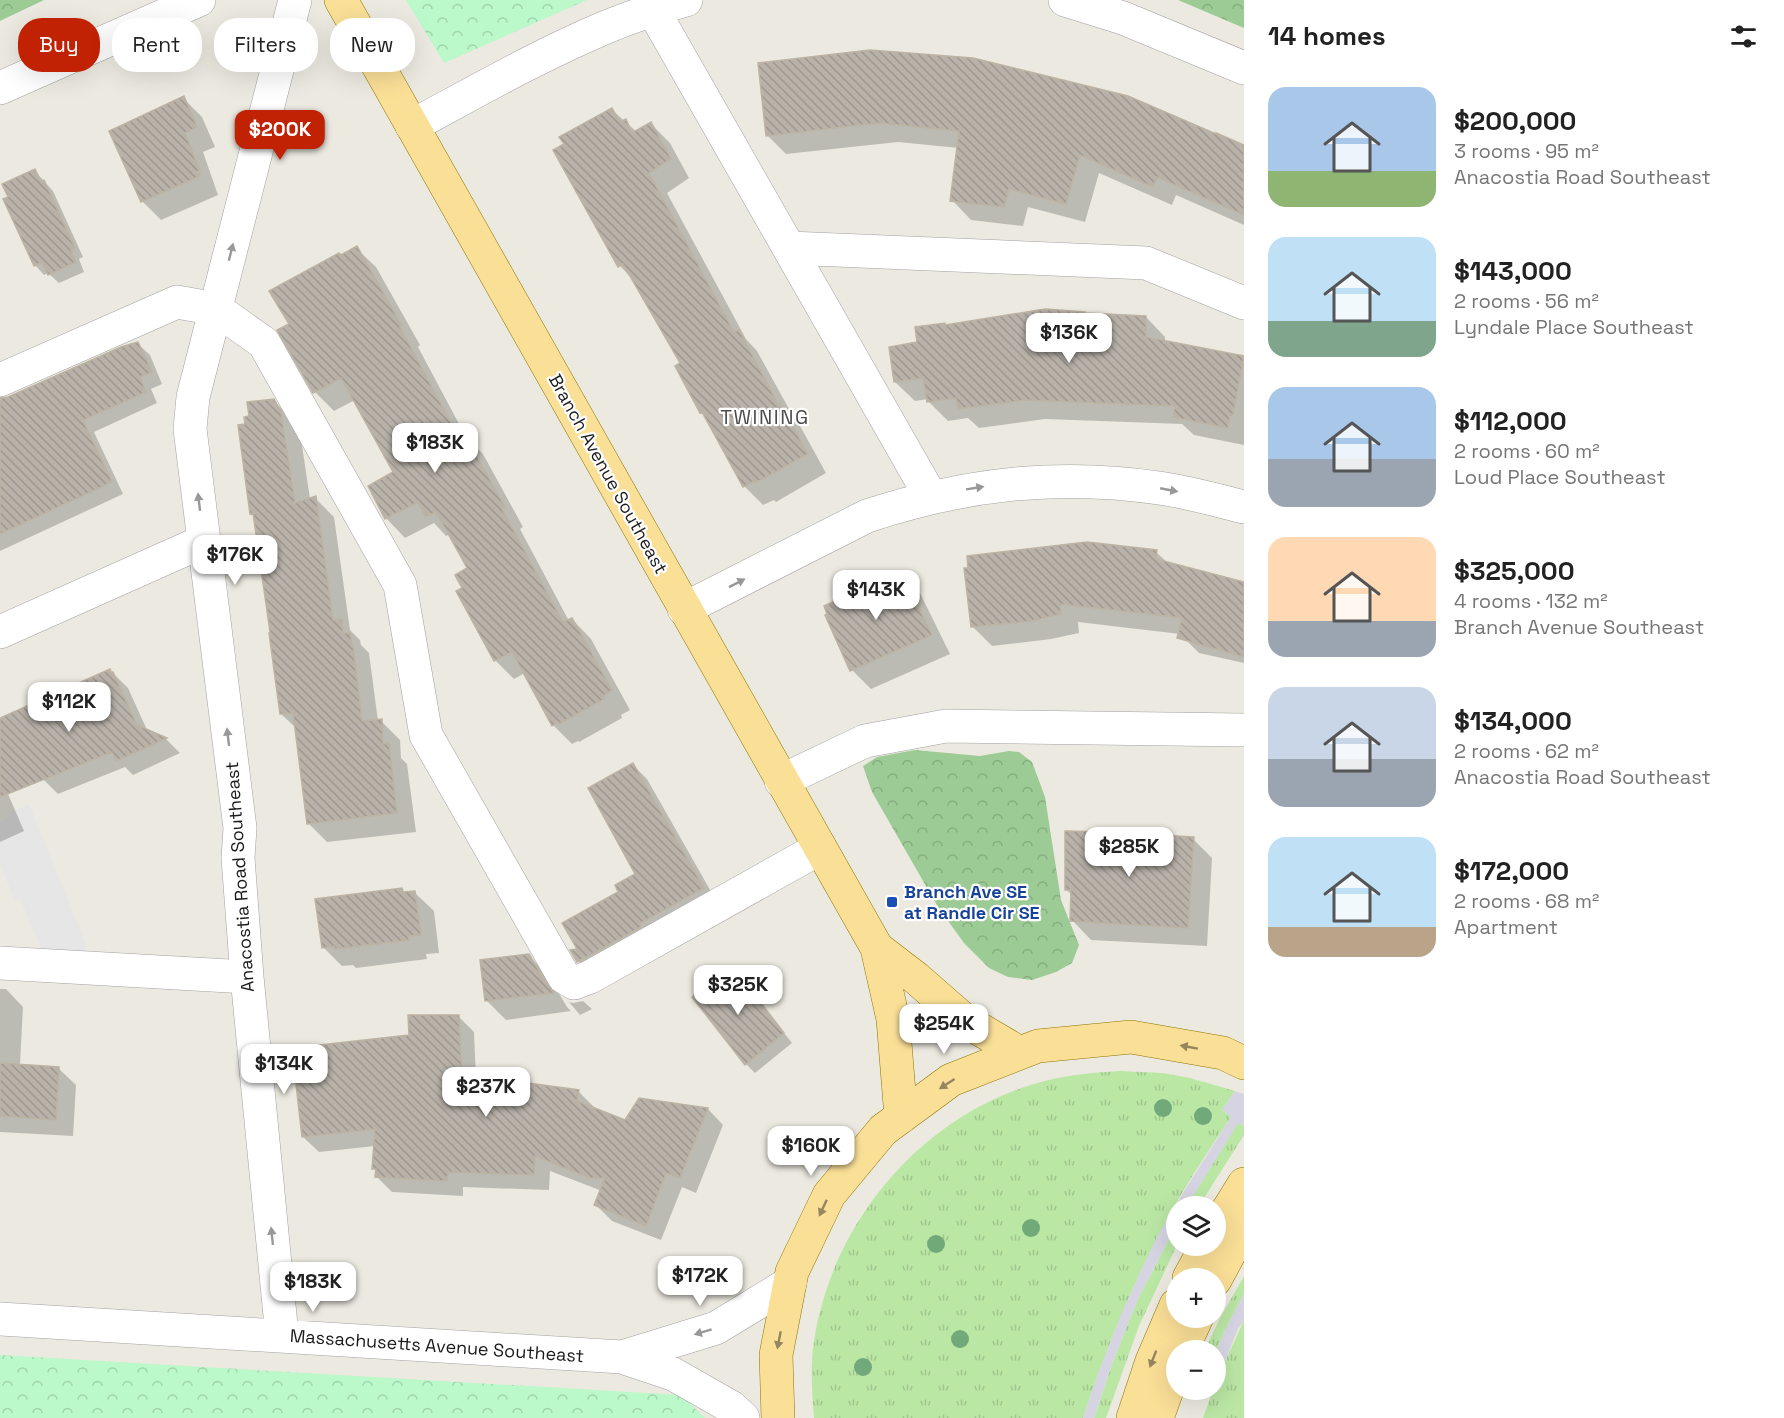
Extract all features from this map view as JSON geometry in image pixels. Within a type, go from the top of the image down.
[{"type":"main road","name":"Branch Avenue Southeast","points":[[340,0],[877,948],[893,1019],[901,1117]]},
{"type":"main road","name":"Branch Avenue Southeast","points":[[877,948],[964,1020],[1020,1053]]},
{"type":"main road","points":[[778,1418],[776,1355],[792,1272],[828,1195],[883,1130],[951,1080],[1038,1046],[1131,1037],[1223,1053],[1244,1064]]},
{"type":"main road","points":[[1226,1213],[1244,1184]]},
{"type":"main road","points":[[1221,1268],[1244,1226]]},
{"type":"main road","points":[[1133,1418],[1152,1361],[1166,1328]]},
{"type":"main road","points":[[1157,1418],[1166,1393]]},
{"type":"street","points":[[0,88],[199,0]]},
{"type":"street","name":"Anacostia Road Southeast","points":[[282,1336],[246,977],[238,858],[240,828],[190,429],[193,398],[295,0]]},
{"type":"street","points":[[412,126],[581,38],[653,10],[686,0]]},
{"type":"street","points":[[1065,0],[1123,18],[1244,68]]},
{"type":"street","points":[[653,10],[931,497]]},
{"type":"street","points":[[789,248],[1146,263],[1244,303]]},
{"type":"street","points":[[0,380],[177,302],[216,309],[264,343],[400,585],[426,735],[564,976],[574,983],[590,977],[820,848]]},
{"type":"street","points":[[684,609],[867,516],[963,490],[1029,482],[1094,481],[1161,488],[1244,507]]},
{"type":"street","points":[[0,632],[204,542]]},
{"type":"street","points":[[781,781],[865,741],[946,726],[1244,730]]},
{"type":"street","points":[[0,963],[246,977]]},
{"type":"street","name":"Massachusetts Avenue Southeast","points":[[622,1358],[716,1328],[790,1283]]},
{"type":"street","name":"Massachusetts Avenue Southeast","points":[[0,1319],[622,1358],[673,1374],[731,1407],[742,1418]]},
{"type":"green space","points":[[0,0],[44,0],[0,21]]},
{"type":"green space","points":[[406,0],[587,0],[444,63]]},
{"type":"green space","points":[[1178,0],[1244,0],[1244,28]]},
{"type":"green space","points":[[915,750],[980,756],[1009,751],[1019,752],[1032,762],[1045,797],[1061,900],[1079,945],[1072,963],[1056,972],[1032,980],[1008,977],[989,968],[964,943],[938,907],[872,792],[863,766],[877,757]]},
{"type":"green space","points":[[1120,1071],[1163,1073],[1235,1091],[1222,1110],[1231,1117],[1180,1196],[1166,1196],[1166,1222],[1126,1304],[1083,1418],[814,1418],[813,1350],[824,1297],[840,1256],[861,1217],[888,1181],[919,1149],[954,1122],[993,1100],[1055,1078]]},
{"type":"green space","points":[[1238,1122],[1244,1126],[1244,1135],[1205,1196],[1193,1196]]},
{"type":"green space","points":[[1166,1244],[1166,1256],[1172,1256],[1139,1326],[1106,1418],[1094,1418],[1112,1364],[1137,1301]]},
{"type":"green space","points":[[1244,1276],[1244,1294],[1221,1340],[1210,1340],[1215,1328],[1226,1328],[1226,1308]]},
{"type":"green space","points":[[1244,1320],[1244,1418],[1203,1418],[1209,1400],[1226,1400],[1226,1359]]},
{"type":"green space","points":[[0,1355],[681,1395],[705,1418],[0,1418]]},
{"type":"shaded area","points":[[29,804],[88,952],[41,948],[20,899],[15,901],[0,865],[0,821],[10,817],[9,813]]},
{"type":"shaded area","points":[[1235,1091],[1244,1094],[1244,1126],[1238,1123],[1193,1196],[1181,1196],[1231,1117],[1222,1110]]},
{"type":"shaded area","points":[[1166,1222],[1166,1244],[1137,1301],[1094,1418],[1083,1418],[1120,1317]]},
{"type":"shaded area","points":[[1244,1294],[1244,1320],[1226,1359],[1226,1340],[1221,1340]]},
{"type":"building","points":[[870,50],[973,58],[1128,96],[1244,145],[1244,215],[1157,177],[1153,187],[1080,155],[1066,204],[1009,189],[1004,207],[950,201],[959,131],[878,123],[766,136],[758,63]]},
{"type":"building","points":[[184,96],[197,127],[185,133],[200,170],[198,171],[200,176],[141,202],[109,131]]},
{"type":"building","points":[[612,108],[620,122],[626,119],[632,133],[651,122],[671,159],[649,173],[734,332],[739,330],[778,404],[780,403],[808,454],[755,483],[754,481],[743,487],[675,366],[680,363],[623,264],[618,267],[553,150],[564,144],[559,137]]},
{"type":"building","points":[[35,169],[41,182],[44,180],[75,248],[71,250],[76,262],[48,275],[42,262],[34,266],[3,199],[8,197],[2,184]]},
{"type":"building","points":[[357,246],[402,326],[400,327],[458,436],[464,433],[505,507],[502,509],[563,622],[572,618],[612,690],[603,696],[604,699],[559,724],[558,722],[552,726],[512,652],[494,661],[456,591],[462,588],[455,575],[467,568],[436,512],[426,517],[418,502],[385,519],[368,486],[393,472],[341,378],[313,393],[277,330],[289,324],[269,291],[339,253],[341,255]]},
{"type":"building","points":[[1045,309],[1146,316],[1146,337],[1244,356],[1233,415],[1230,414],[1228,428],[1173,417],[1175,406],[1025,400],[958,409],[956,398],[927,402],[923,378],[894,382],[889,347],[917,342],[915,327],[945,323],[945,325]]},
{"type":"building","points":[[138,342],[152,372],[140,377],[146,392],[83,420],[112,482],[0,534],[0,398],[8,397],[121,347]]},
{"type":"building","points":[[274,399],[281,412],[295,503],[316,496],[333,620],[342,619],[343,633],[350,633],[362,721],[382,719],[383,744],[389,743],[397,813],[307,824],[293,713],[280,714],[253,513],[250,514],[238,425],[245,424],[244,417],[249,416],[247,402]]},
{"type":"building","points":[[1087,542],[1157,550],[1156,559],[1244,582],[1244,657],[1177,638],[1182,618],[1060,604],[1061,614],[1031,621],[971,627],[964,568],[968,568],[967,556]]},
{"type":"building","points":[[901,571],[932,635],[850,671],[825,615],[827,614],[824,606]]},
{"type":"building","points":[[110,669],[137,725],[167,738],[116,761],[112,752],[0,797],[0,718]]},
{"type":"building","points":[[633,763],[704,888],[639,924],[641,927],[577,962],[570,950],[577,949],[562,923],[618,892],[615,885],[635,874],[588,788]]},
{"type":"building","points":[[1065,831],[1194,837],[1188,928],[1070,921],[1071,890],[1065,890]]},
{"type":"building","points":[[402,888],[403,892],[415,891],[421,935],[408,936],[409,940],[335,949],[334,946],[322,948],[315,899]]},
{"type":"building","points":[[529,954],[554,993],[485,1001],[480,960]]},
{"type":"building","points":[[728,968],[737,980],[741,977],[784,1033],[745,1065],[692,997]]},
{"type":"building","points":[[408,1015],[459,1015],[462,1077],[498,1079],[579,1090],[577,1101],[625,1120],[639,1098],[708,1108],[680,1178],[666,1173],[646,1226],[594,1205],[605,1178],[590,1178],[535,1156],[534,1175],[448,1172],[447,1181],[375,1177],[376,1169],[372,1169],[375,1129],[302,1137],[294,1067],[305,1066],[302,1047],[409,1035]]},
{"type":"building","points":[[0,1063],[59,1067],[56,1120],[0,1116]]},
{"type":"place","name":"Branch Ave SE at Randle Cir SE","points":[[892,902]]},
{"type":"district","name":"TWINING","points":[[765,417]]}]
